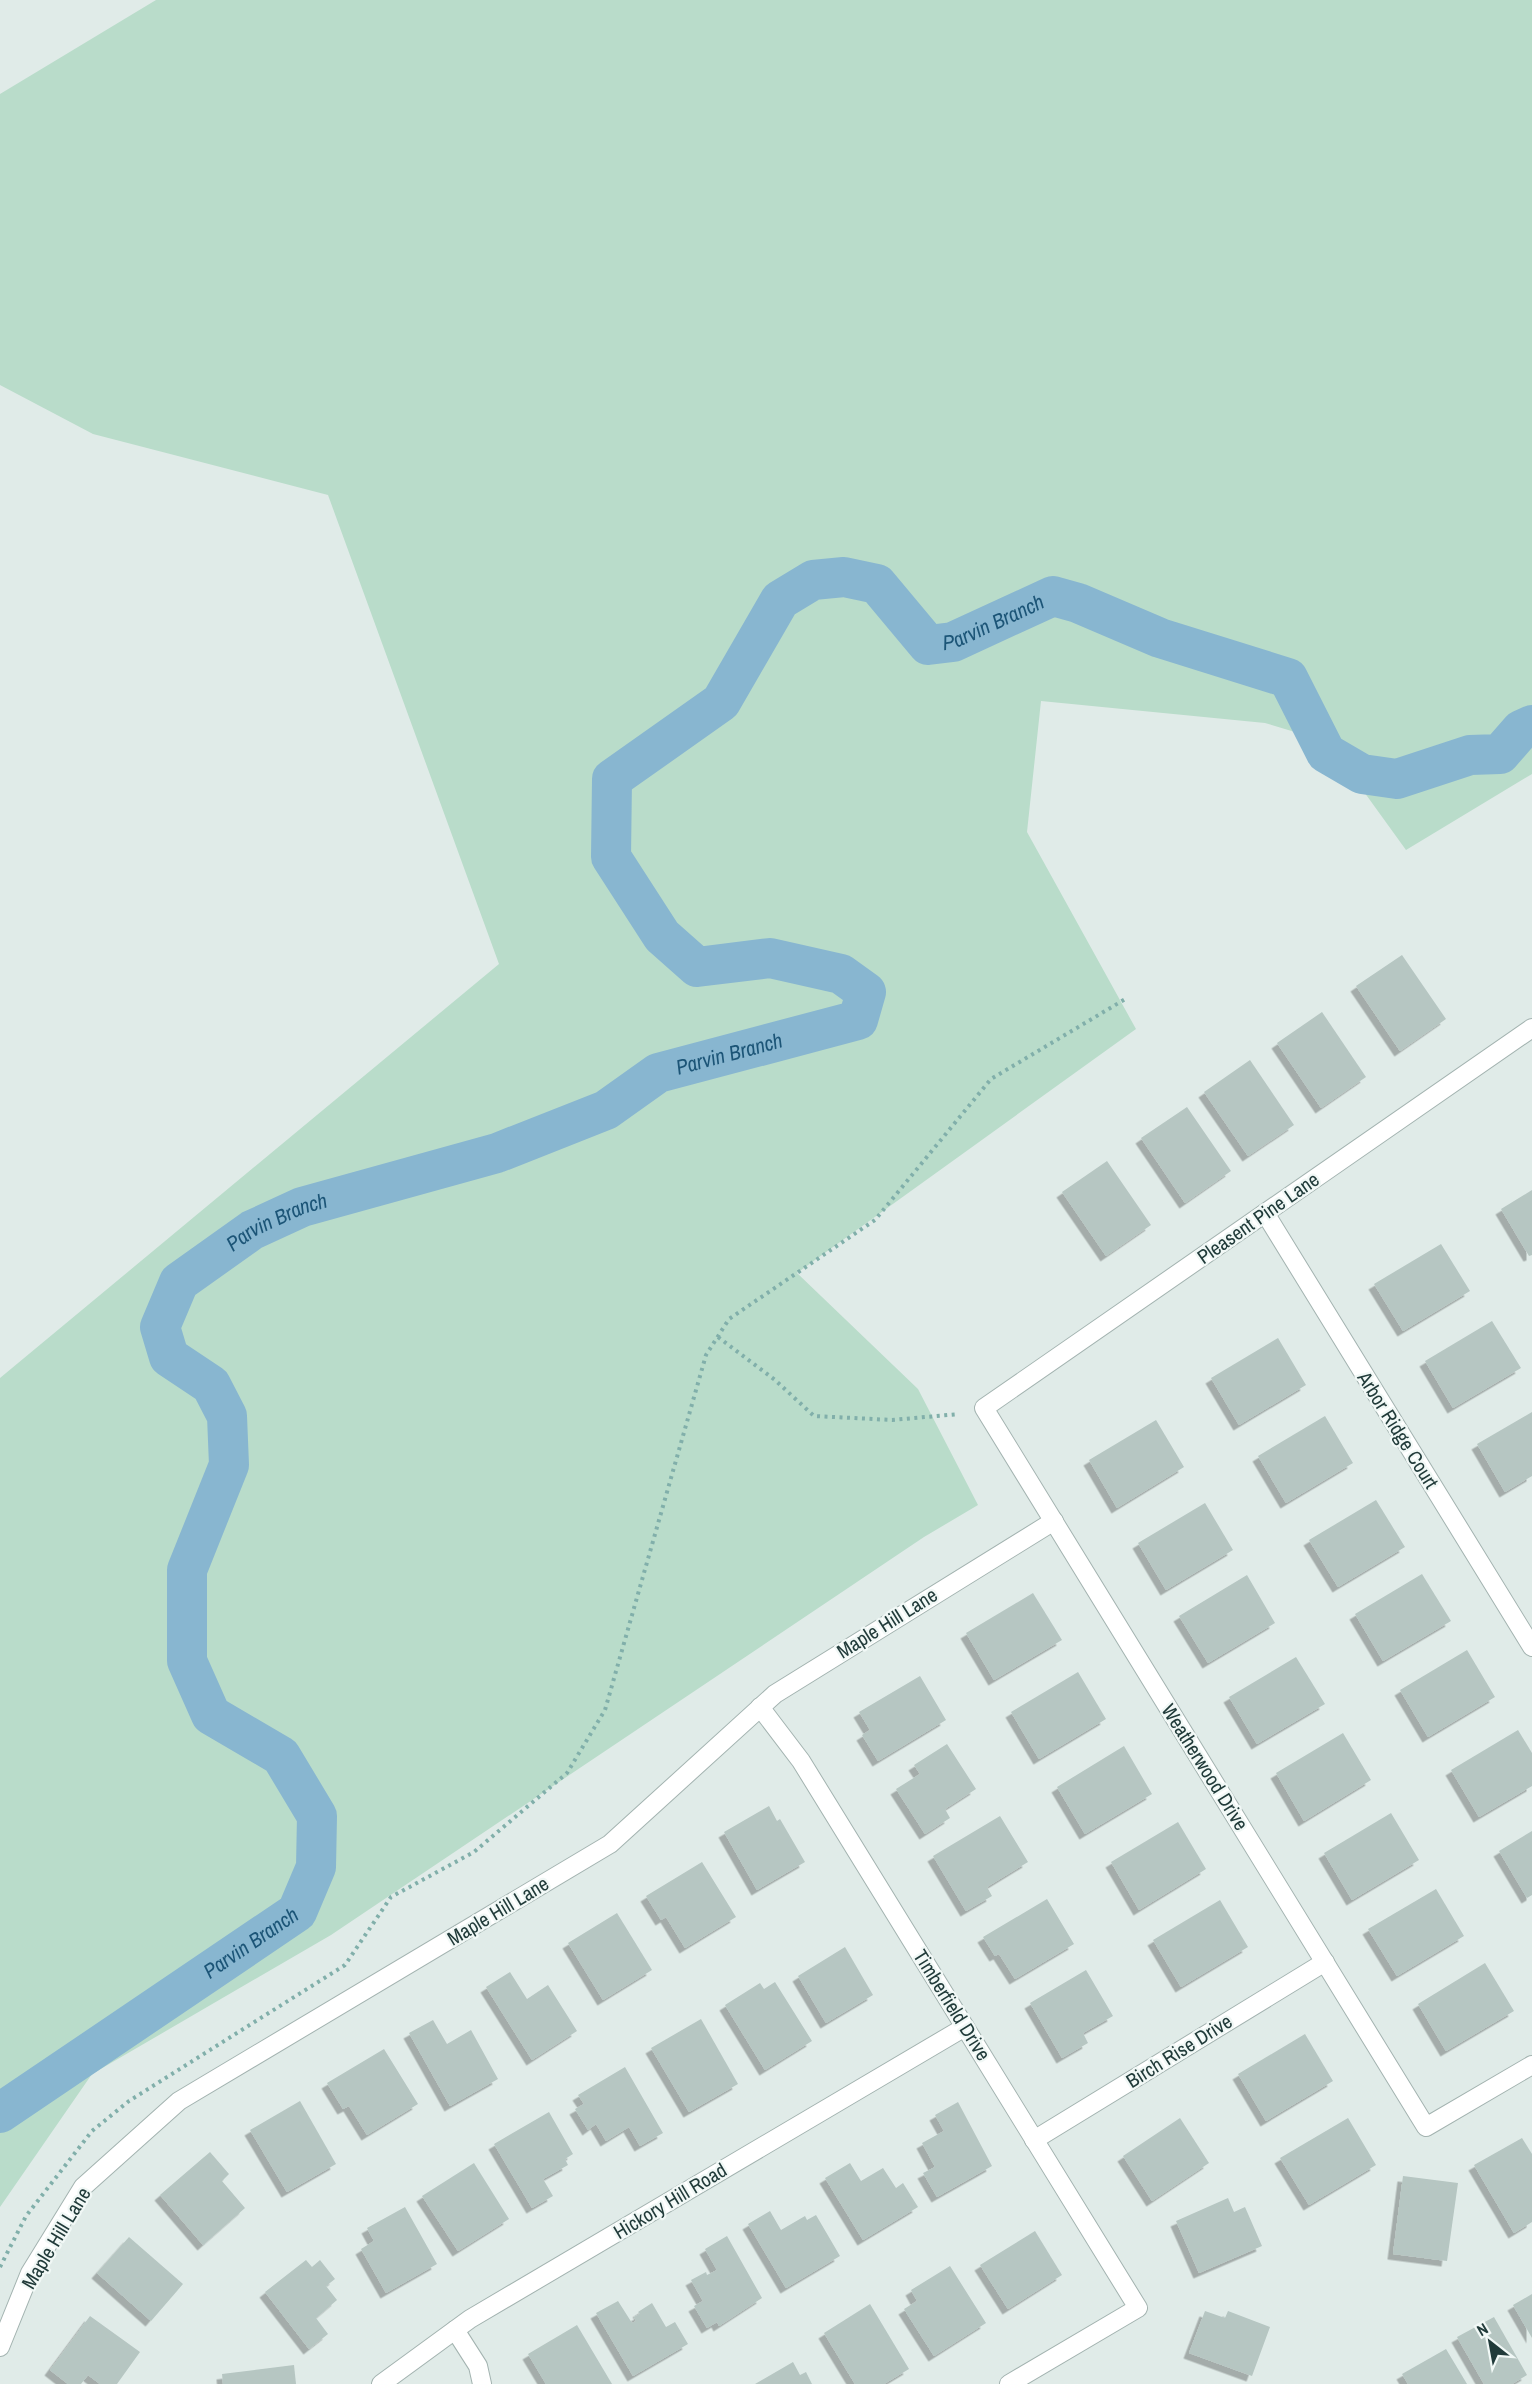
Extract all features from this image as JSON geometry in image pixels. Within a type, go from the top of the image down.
[{"type":"street","name":"Pleasent Pine Lane","points":[[984,1408],[1532,1028]]},
{"type":"street","name":"Arbor Ridge Court","points":[[1265,1213],[1532,1647]]},
{"type":"street","name":"Weatherwood Drive","points":[[984,1408],[1426,2127],[1532,2065]]},
{"type":"street","name":"Maple Hill Lane","points":[[0,2347],[30,2273],[83,2187],[179,2101],[610,1844],[760,1707],[808,1672],[1054,1521]]},
{"type":"street","name":"Timberfield Drive","points":[[760,1707],[801,1761],[1138,2308],[1009,2384]]},
{"type":"street","name":"Birch Rise Drive","points":[[1034,2140],[1325,1962]]},
{"type":"street","name":"Hickory Hill Road","points":[[381,2384],[455,2330],[965,2027]]},
{"type":"street","points":[[455,2330],[478,2366],[482,2384]]},
{"type":"path","points":[[0,2267],[26,2216],[92,2131],[129,2101],[345,1965],[391,1897],[474,1852],[567,1773],[605,1710],[706,1355],[729,1319],[875,1220],[991,1079],[1126,998]]},
{"type":"path","points":[[718,1337],[775,1380],[814,1416],[892,1420],[959,1414]]},
{"type":"green space","points":[[156,0],[1532,0],[1532,774],[1406,850],[1328,742],[1265,723],[1041,701],[1027,832],[1136,1029],[797,1273],[918,1389],[978,1505],[924,1537],[331,1935],[92,2074],[0,2207],[0,1378],[499,964],[328,495],[93,434],[0,385],[0,94]]},
{"type":"building","points":[[1402,955],[1446,1019],[1400,1051],[1356,986]]},
{"type":"building","points":[[1322,1012],[1366,1077],[1321,1108],[1277,1043]]},
{"type":"building","points":[[1250,1060],[1294,1125],[1248,1156],[1204,1092]]},
{"type":"building","points":[[1187,1107],[1231,1171],[1185,1203],[1141,1138]]},
{"type":"building","points":[[1107,1161],[1151,1225],[1106,1256],[1062,1192]]},
{"type":"building","points":[[1532,1190],[1532,1255],[1529,1256],[1501,1209]]},
{"type":"building","points":[[1441,1244],[1470,1291],[1403,1331],[1374,1284]]},
{"type":"building","points":[[1492,1321],[1521,1368],[1453,1408],[1425,1361]]},
{"type":"building","points":[[1278,1338],[1306,1385],[1239,1425],[1211,1378]]},
{"type":"building","points":[[1532,1412],[1532,1476],[1505,1492],[1477,1444]]},
{"type":"building","points":[[1325,1416],[1353,1463],[1286,1503],[1258,1456]]},
{"type":"building","points":[[1156,1420],[1184,1467],[1117,1508],[1089,1460]]},
{"type":"building","points":[[1376,1500],[1405,1547],[1338,1587],[1309,1540]]},
{"type":"building","points":[[1205,1503],[1233,1550],[1166,1590],[1138,1543]]},
{"type":"building","points":[[1422,1574],[1451,1621],[1383,1661],[1355,1614]]},
{"type":"building","points":[[1247,1575],[1275,1623],[1208,1663],[1179,1616]]},
{"type":"building","points":[[1033,1593],[1062,1640],[994,1680],[966,1633]]},
{"type":"building","points":[[1467,1650],[1495,1697],[1428,1737],[1400,1690]]},
{"type":"building","points":[[1296,1657],[1325,1704],[1257,1744],[1229,1697]]},
{"type":"building","points":[[1078,1672],[1106,1719],[1039,1759],[1011,1712]]},
{"type":"building","points":[[920,1676],[946,1720],[878,1761],[862,1735],[870,1730],[859,1712]]},
{"type":"building","points":[[1518,1730],[1532,1753],[1532,1786],[1479,1817],[1451,1770]]},
{"type":"building","points":[[1343,1733],[1371,1780],[1304,1821],[1276,1773]]},
{"type":"building","points":[[947,1744],[976,1789],[945,1809],[950,1818],[925,1834],[896,1789],[920,1774],[914,1765]]},
{"type":"building","points":[[1124,1746],[1152,1794],[1085,1834],[1057,1787]]},
{"type":"building","points":[[769,1806],[777,1821],[780,1819],[805,1862],[757,1890],[724,1832]]},
{"type":"building","points":[[1391,1813],[1419,1860],[1352,1900],[1324,1853]]},
{"type":"building","points":[[1000,1816],[1028,1862],[987,1887],[992,1896],[966,1911],[933,1856]]},
{"type":"building","points":[[1178,1822],[1206,1869],[1139,1910],[1111,1862]]},
{"type":"building","points":[[1532,1831],[1532,1895],[1527,1898],[1499,1851]]},
{"type":"building","points":[[702,1862],[736,1917],[685,1948],[666,1917],[661,1920],[646,1896]]},
{"type":"building","points":[[1436,1889],[1464,1936],[1397,1976],[1368,1929]]},
{"type":"building","points":[[1047,1899],[1074,1944],[1015,1979],[999,1954],[995,1956],[983,1937]]},
{"type":"building","points":[[1220,1900],[1248,1947],[1181,1987],[1153,1940]]},
{"type":"building","points":[[617,1913],[652,1970],[603,2000],[568,1943]]},
{"type":"building","points":[[845,1947],[873,1995],[826,2023],[798,1976]]},
{"type":"building","points":[[1485,1963],[1514,2011],[1446,2051],[1418,2004]]},
{"type":"building","points":[[1086,1970],[1113,2016],[1083,2033],[1088,2043],[1062,2058],[1030,2003]]},
{"type":"building","points":[[510,1972],[527,1999],[548,1985],[577,2031],[532,2060],[486,1987]]},
{"type":"building","points":[[775,1982],[812,2041],[765,2070],[725,2005],[760,1983],[764,1989]]},
{"type":"building","points":[[701,2019],[738,2084],[689,2112],[651,2048]]},
{"type":"building","points":[[433,2020],[447,2044],[471,2030],[498,2079],[450,2106],[409,2033]]},
{"type":"building","points":[[1305,2034],[1333,2081],[1266,2121],[1238,2074]]},
{"type":"building","points":[[384,2049],[418,2104],[367,2135],[349,2106],[343,2109],[327,2083]]},
{"type":"building","points":[[625,2067],[663,2133],[640,2146],[629,2127],[606,2141],[596,2124],[588,2130],[575,2109],[584,2104],[578,2095]]},
{"type":"building","points":[[300,2101],[336,2164],[287,2192],[250,2130]]},
{"type":"building","points":[[958,2102],[992,2166],[937,2197],[923,2173],[935,2167],[922,2143],[944,2131],[935,2115]]},
{"type":"building","points":[[549,2112],[573,2154],[565,2159],[568,2165],[543,2179],[553,2196],[532,2208],[494,2144]]},
{"type":"building","points":[[1180,2118],[1209,2163],[1152,2201],[1123,2156]]},
{"type":"building","points":[[1348,2118],[1376,2165],[1309,2205],[1280,2158]]},
{"type":"building","points":[[1522,2138],[1532,2154],[1532,2222],[1514,2233],[1474,2165]]},
{"type":"building","points":[[210,2152],[229,2174],[222,2181],[245,2208],[203,2245],[160,2195]]},
{"type":"building","points":[[474,2163],[509,2219],[458,2251],[422,2196]]},
{"type":"building","points":[[850,2163],[861,2181],[883,2168],[896,2188],[903,2183],[918,2207],[863,2240],[825,2178]]},
{"type":"building","points":[[1403,2176],[1458,2183],[1447,2261],[1393,2254]]},
{"type":"building","points":[[1228,2198],[1234,2212],[1245,2207],[1262,2246],[1199,2273],[1176,2221]]},
{"type":"building","points":[[405,2207],[437,2264],[386,2293],[361,2249],[374,2241],[367,2228]]},
{"type":"building","points":[[770,2211],[781,2230],[805,2216],[807,2220],[816,2215],[840,2256],[786,2288],[748,2224]]},
{"type":"building","points":[[1035,2231],[1062,2275],[1008,2309],[980,2265]]},
{"type":"building","points":[[727,2236],[762,2298],[719,2326],[717,2322],[707,2328],[694,2306],[703,2301],[691,2280],[706,2272],[707,2275],[717,2270],[705,2249]]},
{"type":"building","points":[[129,2237],[183,2284],[151,2321],[97,2273]]},
{"type":"building","points":[[306,2260],[312,2267],[320,2260],[335,2279],[326,2286],[337,2300],[316,2318],[328,2334],[309,2349],[265,2292]]},
{"type":"building","points":[[950,2266],[986,2323],[934,2356],[904,2309],[917,2301],[911,2290]]},
{"type":"building","points":[[1532,2294],[1532,2338],[1513,2305]]},
{"type":"building","points":[[618,2301],[632,2323],[636,2321],[634,2317],[640,2314],[638,2312],[652,2303],[666,2327],[675,2322],[688,2344],[633,2376],[596,2313]]},
{"type":"building","points":[[870,2304],[909,2369],[884,2384],[855,2384],[824,2333]]},
{"type":"building","points":[[1205,2311],[1225,2318],[1228,2311],[1270,2327],[1252,2376],[1189,2353]]},
{"type":"building","points":[[90,2316],[140,2352],[117,2384],[100,2384],[88,2375],[81,2384],[68,2384],[50,2370]]},
{"type":"building","points":[[1494,2317],[1527,2375],[1512,2384],[1484,2384],[1457,2337]]},
{"type":"building","points":[[577,2325],[612,2384],[546,2384],[528,2354]]},
{"type":"building","points":[[1446,2349],[1467,2384],[1408,2384],[1402,2374]]},
{"type":"building","points":[[793,2362],[800,2375],[806,2372],[812,2384],[755,2384]]},
{"type":"building","points":[[294,2365],[296,2384],[223,2384],[222,2374]]},
{"type":"waterway","name":"Parvin Branch","points":[[0,2113],[297,1912],[316,1867],[317,1816],[281,1756],[211,1715],[187,1661],[187,1570],[229,1465],[227,1416],[211,1385],[169,1357],[160,1327],[179,1282],[252,1230],[302,1207],[497,1153],[606,1110],[658,1073],[858,1020],[866,992],[841,974],[770,958],[697,967],[662,936],[611,857],[612,779],[721,702],[780,600],[813,580],[844,577],[877,584],[928,645],[953,642],[1053,596],[1078,603],[1160,638],[1288,678],[1326,753],[1362,774],[1397,779],[1470,755],[1500,754],[1521,730],[1532,725]]}]
